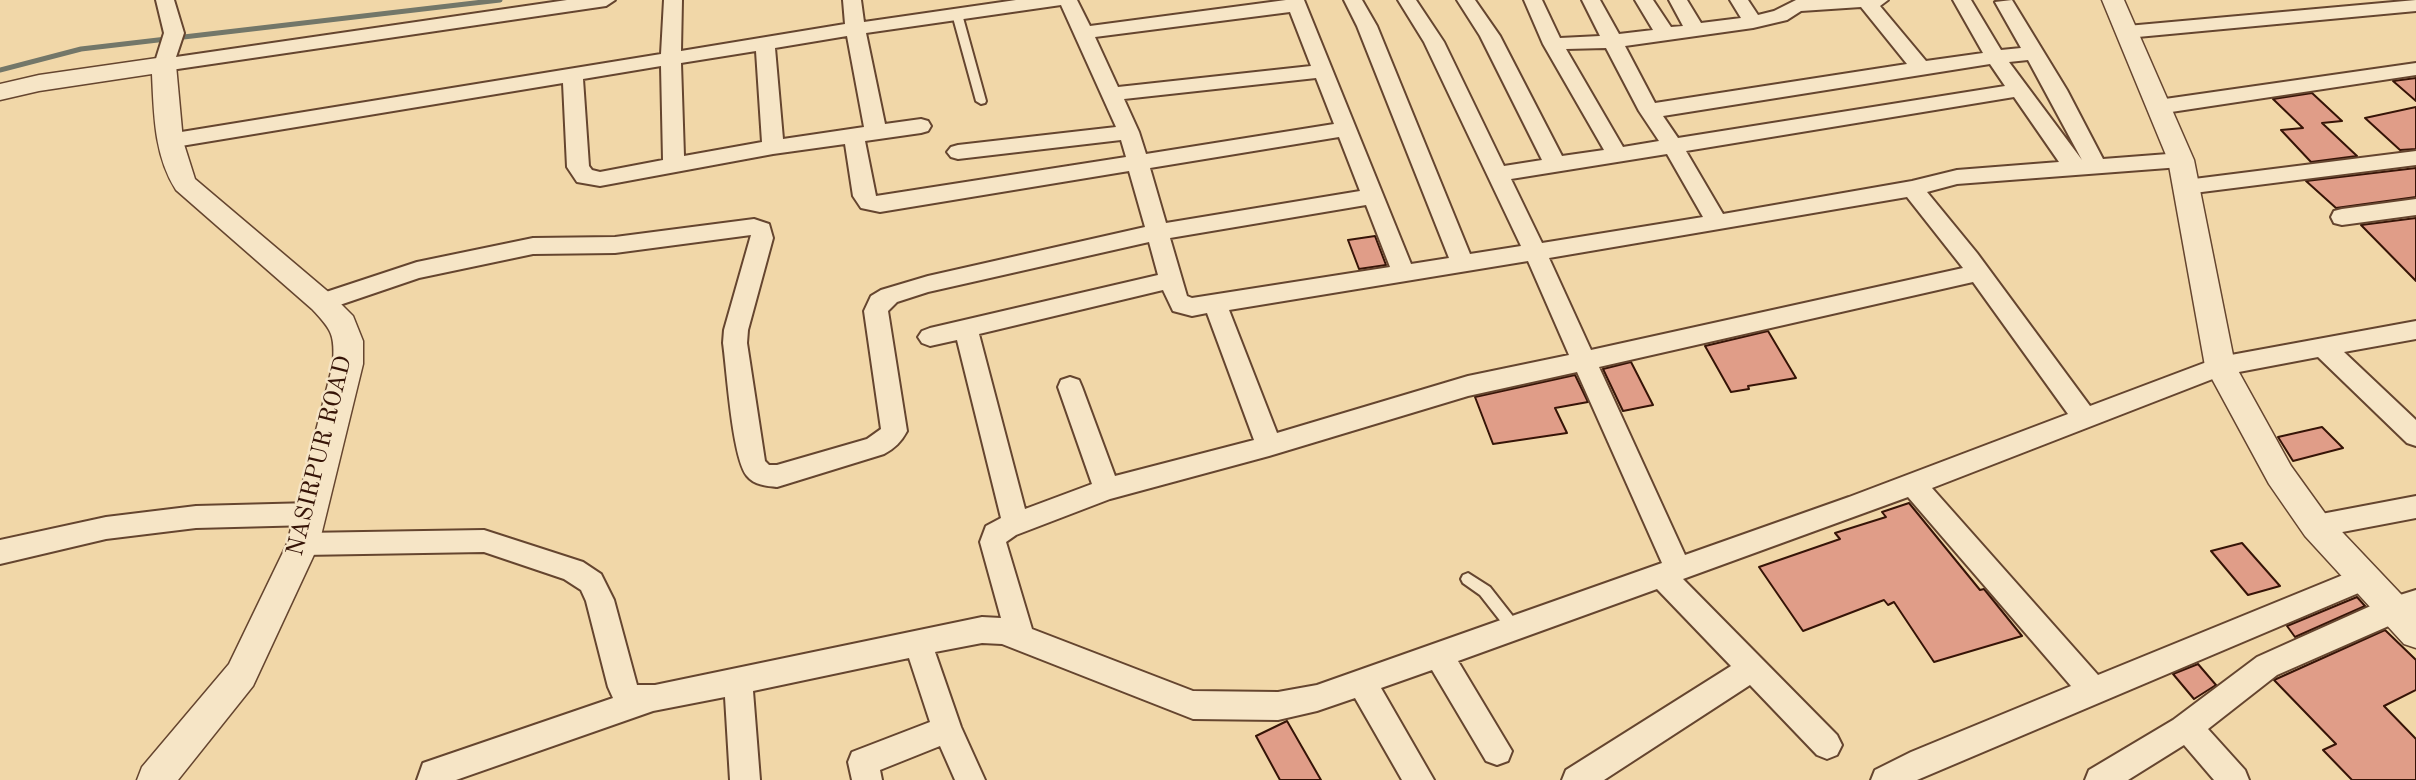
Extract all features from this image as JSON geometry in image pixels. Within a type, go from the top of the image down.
[{"type":"street","name":"NASIRPUR ROAD","points":[[155,780],[241,676],[303,544],[348,364],[349,341],[343,324],[322,302],[185,184],[174,164],[169,141],[166,59],[174,33],[164,0]]},
{"type":"street","points":[[0,92],[166,59],[606,0]]},
{"type":"street","points":[[673,0],[671,58],[674,166]]},
{"type":"street","points":[[852,0],[865,134],[864,196],[869,203],[880,204],[1346,129]]},
{"type":"street","points":[[169,141],[855,29],[957,7],[1056,0]]},
{"type":"street","points":[[1068,0],[1129,132],[1175,297],[1181,305],[1215,304],[1403,271],[1717,222],[1912,189],[1956,177],[2085,167],[2183,173],[2416,158]]},
{"type":"street","points":[[1353,0],[1367,26],[1462,262]]},
{"type":"street","points":[[1407,0],[1434,42],[1535,252],[1584,360],[1669,572],[1752,668],[1827,745]]},
{"type":"street","points":[[1466,0],[1490,36],[1556,166]]},
{"type":"street","points":[[1533,0],[1553,44],[1618,156]]},
{"type":"street","points":[[1591,0],[1649,111],[1673,146],[1717,222]]},
{"type":"street","points":[[1644,0],[1665,34]]},
{"type":"street","points":[[1678,0],[1695,29]]},
{"type":"street","points":[[1739,0],[1753,22]]},
{"type":"street","points":[[1553,44],[1612,41],[1753,22],[1780,16],[1802,3],[1879,0]]},
{"type":"street","points":[[1962,0],[1995,57],[2019,90],[2085,167]]},
{"type":"street","points":[[2113,0],[2183,173],[2220,366],[2280,475],[2316,526],[2365,578],[2405,606],[2416,633]]},
{"type":"street","points":[[1866,1],[1921,69]]},
{"type":"street","points":[[1083,33],[1296,2],[1403,271]]},
{"type":"street","points":[[2004,2],[2057,90],[2085,167]]},
{"type":"street","points":[[2127,32],[2416,5]]},
{"type":"street","points":[[765,43],[773,147]]},
{"type":"street","points":[[1649,111],[2034,53]]},
{"type":"street","points":[[2158,107],[2416,69]]},
{"type":"street","points":[[1112,94],[1324,71]]},
{"type":"street","points":[[573,75],[578,167],[584,177],[600,179],[773,147],[921,126]]},
{"type":"street","points":[[1498,174],[2019,90]]},
{"type":"street","points":[[958,152],[1129,132]]},
{"type":"street","points":[[1912,189],[1979,272],[2085,418]]},
{"type":"street","points":[[322,302],[417,270],[533,246],[615,245],[754,227],[761,230],[762,238],[736,330],[736,343],[752,462],[757,472],[764,476],[777,476],[875,447],[887,440],[894,431],[876,311],[879,302],[889,296],[928,284],[1157,232],[1373,196]]},
{"type":"street","points":[[2342,217],[2416,207]]},
{"type":"street","points":[[1020,637],[993,542],[995,534],[1017,523],[1107,489],[1269,446],[1468,386],[1949,282],[1979,272]]},
{"type":"street","points":[[930,337],[1171,280]]},
{"type":"street","points":[[1215,304],[1269,446]]},
{"type":"street","points":[[966,328],[1017,523]]},
{"type":"street","points":[[432,780],[434,772],[655,698],[982,630],[1003,631],[1020,637],[1193,705],[1278,706],[1317,698],[1913,484],[2220,366],[2416,330]]},
{"type":"street","points":[[2323,347],[2416,436]]},
{"type":"street","points":[[1070,387],[1107,489]]},
{"type":"street","points":[[1913,484],[2093,691]]},
{"type":"street","points":[[2316,526],[2416,507]]},
{"type":"street","points":[[0,552],[107,528],[196,517],[311,514]]},
{"type":"street","points":[[303,544],[484,541],[573,570],[591,582],[600,600],[622,687],[629,698],[655,698]]},
{"type":"street","points":[[1886,780],[1922,762],[2365,578]]},
{"type":"street","points":[[2100,780],[2187,727],[2267,666],[2405,606]]},
{"type":"street","points":[[918,643],[947,729],[970,780]]},
{"type":"street","points":[[1439,655],[1497,751]]},
{"type":"street","points":[[1577,780],[1752,668]]},
{"type":"street","points":[[738,681],[745,780]]},
{"type":"street","points":[[1362,682],[1419,780]]},
{"type":"street","points":[[2187,727],[2234,780]]},
{"type":"street","points":[[867,780],[863,762],[947,729]]},
{"type":"lane","points":[[957,7],[981,101]]},
{"type":"lane","points":[[1468,579],[1485,591],[1514,628]]},
{"type":"building","points":[[2416,78],[2416,101],[2393,81]]},
{"type":"building","points":[[2312,93],[2342,121],[2322,123],[2357,156],[2311,162],[2281,130],[2303,128],[2273,99]]},
{"type":"building","points":[[2416,107],[2416,149],[2400,150],[2365,118]]},
{"type":"building","points":[[2416,168],[2416,197],[2336,208],[2306,181]]},
{"type":"building","points":[[2416,218],[2416,281],[2361,225]]},
{"type":"building","points":[[1375,236],[1386,265],[1359,269],[1348,240]]},
{"type":"building","points":[[1768,331],[1796,378],[1748,386],[1749,389],[1731,392],[1705,346]]},
{"type":"building","points":[[1631,362],[1653,405],[1623,411],[1603,369]]},
{"type":"building","points":[[1575,375],[1588,402],[1555,408],[1567,433],[1493,444],[1475,397]]},
{"type":"building","points":[[2322,427],[2343,448],[2293,461],[2278,437]]},
{"type":"building","points":[[1909,503],[1980,590],[1984,589],[2022,636],[1934,662],[1894,602],[1888,605],[1884,600],[1803,631],[1759,567],[1840,539],[1835,533],[1886,517],[1882,512]]},
{"type":"building","points":[[2242,543],[2280,586],[2248,595],[2211,551]]},
{"type":"building","points":[[2357,597],[2365,606],[2295,637],[2287,626]]},
{"type":"building","points":[[2385,630],[2416,660],[2416,690],[2384,706],[2416,739],[2416,780],[2352,780],[2323,750],[2336,744],[2274,680]]},
{"type":"building","points":[[2198,664],[2216,685],[2194,699],[2173,674]]},
{"type":"building","points":[[1287,721],[1321,780],[1280,780],[1256,736]]},
{"type":"waterway","points":[[0,70],[81,49],[500,0]]}]
